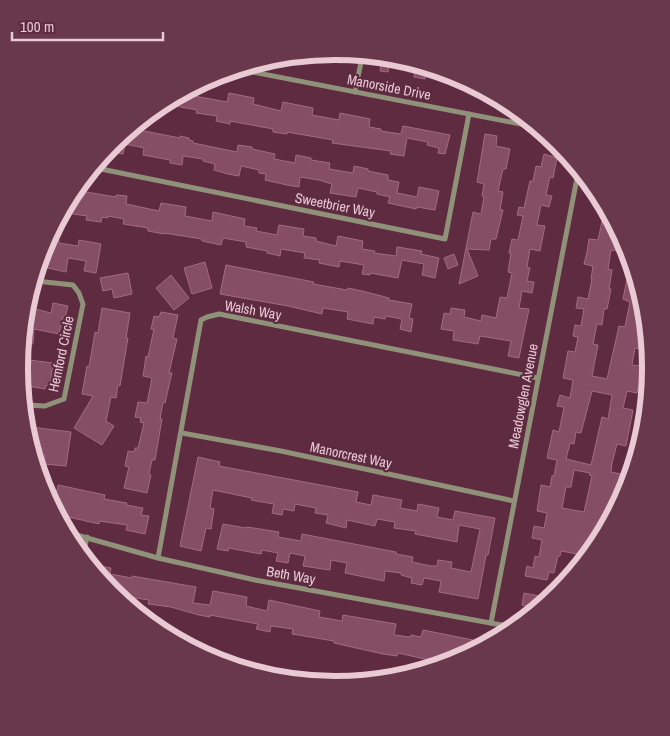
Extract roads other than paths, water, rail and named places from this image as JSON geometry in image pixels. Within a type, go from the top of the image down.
[{"type":"street","points":[[356,92],[361,62]]},
{"type":"street","name":"Manorside Drive","points":[[252,72],[522,124]]},
{"type":"street","name":"Sweetbrier Way","points":[[101,169],[445,239],[469,114]]},
{"type":"street","name":"Meadowglen Avenue","points":[[491,623],[577,179]]},
{"type":"street","name":"Hemford Circle","points":[[30,405],[45,406],[64,399],[83,304],[79,293],[73,285],[40,281]]},
{"type":"street","name":"Walsh Way","points":[[158,558],[202,320],[207,317],[219,314],[538,378]]},
{"type":"street","name":"Manorcrest Way","points":[[182,433],[281,451],[514,501]]},
{"type":"street","name":"Beth Way","points":[[76,535],[158,558],[255,580],[504,625]]},
{"type":"street","points":[[85,547],[87,537]]}]
